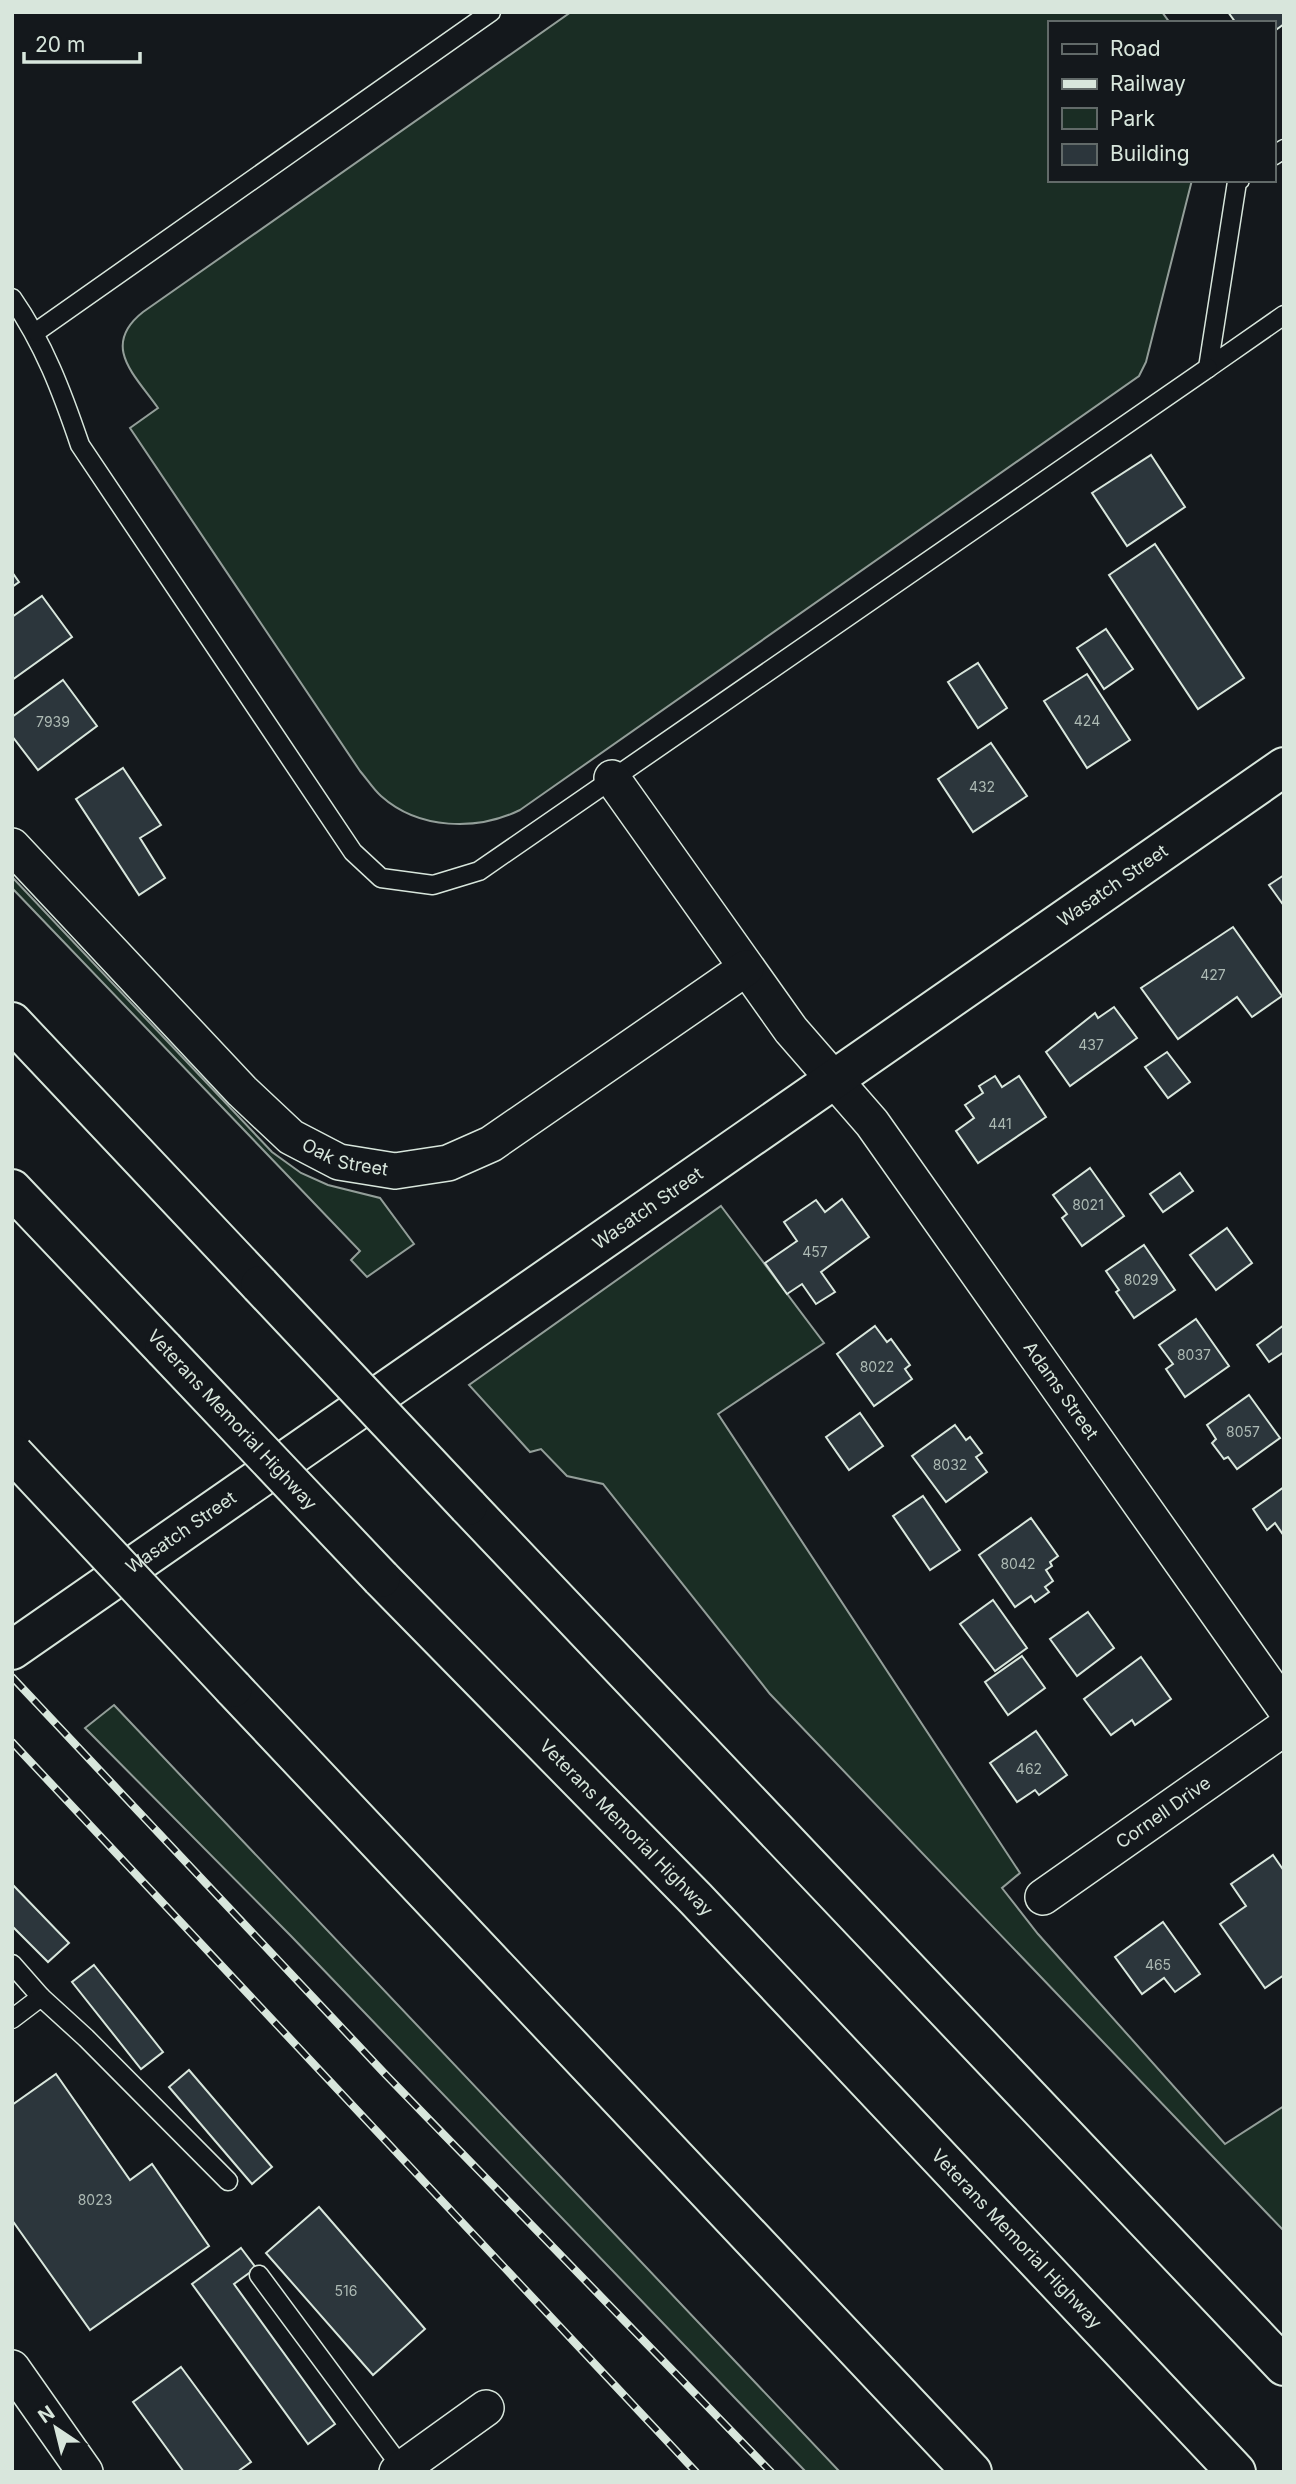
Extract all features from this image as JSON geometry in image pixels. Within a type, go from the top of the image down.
[{"type":"main road","name":"Wasatch Street","points":[[12,1650],[1284,767]]},
{"type":"main road","points":[[12,1022],[1284,2366]]},
{"type":"main road","name":"Veterans Memorial Highway","points":[[12,1189],[381,1578],[695,1899],[1236,2472]]},
{"type":"main road","points":[[13,1453],[972,2472]]},
{"type":"street","points":[[612,778],[791,1030],[833,1080]]},
{"type":"street","name":"Oak Street","points":[[12,846],[243,1091],[291,1137],[339,1162],[395,1171],[448,1163],[491,1143],[746,968]]},
{"type":"street","name":"Adams Street","points":[[833,1080],[872,1123],[1284,1707]]},
{"type":"street","name":"Cornell Drive","points":[[1043,1898],[1284,1728]]},
{"type":"street","points":[[12,2368],[85,2472]]},
{"type":"street","points":[[400,2470],[486,2408]]},
{"type":"lane","points":[[36,332],[491,12]]},
{"type":"lane","points":[[1208,368],[1238,182]]},
{"type":"lane","points":[[12,298],[36,332],[59,382],[80,445],[353,852],[381,878],[433,885],[479,871],[1284,315]]},
{"type":"lane","points":[[12,1964],[41,1997],[86,2038],[228,2181]]},
{"type":"lane","points":[[12,2019],[41,1997]]},
{"type":"lane","points":[[259,2275],[400,2470]]},
{"type":"green space","points":[[571,12],[1162,12],[1169,21],[1048,21],[1048,182],[1191,182],[1146,362],[1139,376],[520,810],[503,817],[467,824],[430,821],[396,807],[378,793],[360,771],[130,428],[158,408],[132,372],[123,349],[124,337],[130,325],[143,312]]},
{"type":"green space","points":[[12,877],[272,1152],[301,1173],[328,1185],[380,1198],[414,1244],[367,1277],[351,1260],[360,1251],[12,888]]},
{"type":"green space","points":[[721,1206],[824,1343],[718,1414],[1020,1873],[1002,1888],[1038,1934],[1225,2144],[1284,2106],[1284,2231],[770,1694],[603,1484],[567,1476],[541,1449],[530,1452],[469,1385]]},
{"type":"green space","points":[[114,1705],[840,2472],[806,2472],[291,1936],[85,1728]]},
{"type":"building","points":[[1228,12],[1284,12],[1284,24],[1275,31],[1275,21],[1235,21]]},
{"type":"building","points":[[1151,455],[1185,507],[1127,546],[1092,493]]},
{"type":"building","points":[[1155,544],[1244,678],[1198,709],[1109,575]]},
{"type":"building","points":[[12,572],[19,582],[12,587]]},
{"type":"building","points":[[42,596],[72,637],[12,680],[12,617]]},
{"type":"building","points":[[1106,629],[1133,669],[1104,689],[1077,648]]},
{"type":"building","points":[[978,663],[1007,708],[978,728],[948,682]]},
{"type":"building","points":[[1087,674],[1130,740],[1087,768],[1044,701]]},
{"type":"building","points":[[63,680],[97,726],[38,770],[12,736],[12,717]]},
{"type":"building","points":[[991,743],[1027,796],[973,832],[938,779]]},
{"type":"building","points":[[123,768],[161,825],[140,838],[165,878],[139,895],[76,799]]},
{"type":"building","points":[[1284,875],[1284,906],[1269,885]]},
{"type":"building","points":[[1233,927],[1282,996],[1252,1017],[1237,997],[1178,1039],[1141,988]]},
{"type":"building","points":[[1114,1007],[1137,1038],[1070,1086],[1046,1052],[1095,1013],[1098,1018]]},
{"type":"building","points":[[1167,1052],[1190,1082],[1168,1098],[1145,1067]]},
{"type":"building","points":[[995,1076],[1002,1087],[1019,1076],[1046,1117],[978,1163],[956,1131],[974,1118],[965,1105],[983,1093],[979,1086]]},
{"type":"building","points":[[1090,1168],[1124,1216],[1082,1246],[1062,1218],[1067,1214],[1053,1195]]},
{"type":"building","points":[[1180,1173],[1193,1191],[1163,1212],[1150,1194]]},
{"type":"building","points":[[842,1199],[869,1237],[821,1272],[835,1292],[816,1304],[802,1284],[787,1294],[765,1263],[797,1241],[784,1222],[816,1200],[825,1212]]},
{"type":"building","points":[[1227,1228],[1252,1263],[1216,1290],[1190,1255]]},
{"type":"building","points":[[1144,1245],[1175,1290],[1134,1318],[1116,1292],[1119,1290],[1106,1271]]},
{"type":"building","points":[[1196,1319],[1229,1366],[1185,1397],[1166,1369],[1173,1364],[1159,1345]]},
{"type":"building","points":[[1284,1325],[1284,1352],[1269,1362],[1257,1345]]},
{"type":"building","points":[[875,1326],[887,1342],[891,1339],[910,1365],[905,1369],[912,1379],[874,1406],[837,1354]]},
{"type":"building","points":[[1249,1395],[1280,1438],[1237,1469],[1228,1457],[1224,1459],[1212,1443],[1216,1439],[1207,1425]]},
{"type":"building","points":[[860,1413],[883,1446],[849,1470],[826,1437]]},
{"type":"building","points":[[955,1425],[966,1440],[970,1437],[982,1453],[976,1457],[987,1472],[946,1502],[912,1456]]},
{"type":"building","points":[[1284,1487],[1284,1536],[1275,1523],[1267,1530],[1253,1509]]},
{"type":"building","points":[[923,1496],[960,1550],[930,1570],[893,1516]]},
{"type":"building","points":[[1031,1518],[1058,1556],[1050,1562],[1052,1566],[1046,1570],[1053,1581],[1045,1587],[1049,1592],[1035,1602],[1031,1596],[1015,1607],[979,1555]]},
{"type":"building","points":[[993,1600],[1027,1648],[995,1671],[960,1624]]},
{"type":"building","points":[[1088,1612],[1114,1648],[1077,1676],[1050,1639]]},
{"type":"building","points":[[1022,1656],[1045,1688],[1008,1715],[985,1682]]},
{"type":"building","points":[[1141,1657],[1171,1699],[1135,1725],[1132,1720],[1111,1735],[1084,1699]]},
{"type":"building","points":[[1036,1731],[1067,1775],[1039,1795],[1035,1790],[1017,1802],[990,1763]]},
{"type":"building","points":[[1273,1855],[1284,1871],[1284,1975],[1265,1988],[1220,1924],[1246,1906],[1231,1884]]},
{"type":"building","points":[[12,1884],[69,1943],[48,1962],[12,1926]]},
{"type":"building","points":[[1163,1922],[1200,1974],[1175,1992],[1164,1978],[1142,1994],[1115,1957]]},
{"type":"building","points":[[94,1965],[163,2052],[141,2069],[72,1982]]},
{"type":"building","points":[[189,2070],[272,2167],[252,2184],[169,2087]]},
{"type":"building","points":[[56,2074],[130,2180],[152,2164],[209,2246],[90,2330],[12,2220],[12,2105]]},
{"type":"building","points":[[319,2207],[425,2329],[373,2375],[266,2253]]},
{"type":"building","points":[[241,2248],[256,2268],[234,2284],[335,2424],[308,2444],[192,2284]]},
{"type":"building","points":[[181,2367],[251,2462],[237,2472],[184,2472],[133,2402]]},
{"type":"railway","points":[[12,1677],[386,2075],[771,2472]]},
{"type":"railway","points":[[12,1742],[696,2472]]}]
